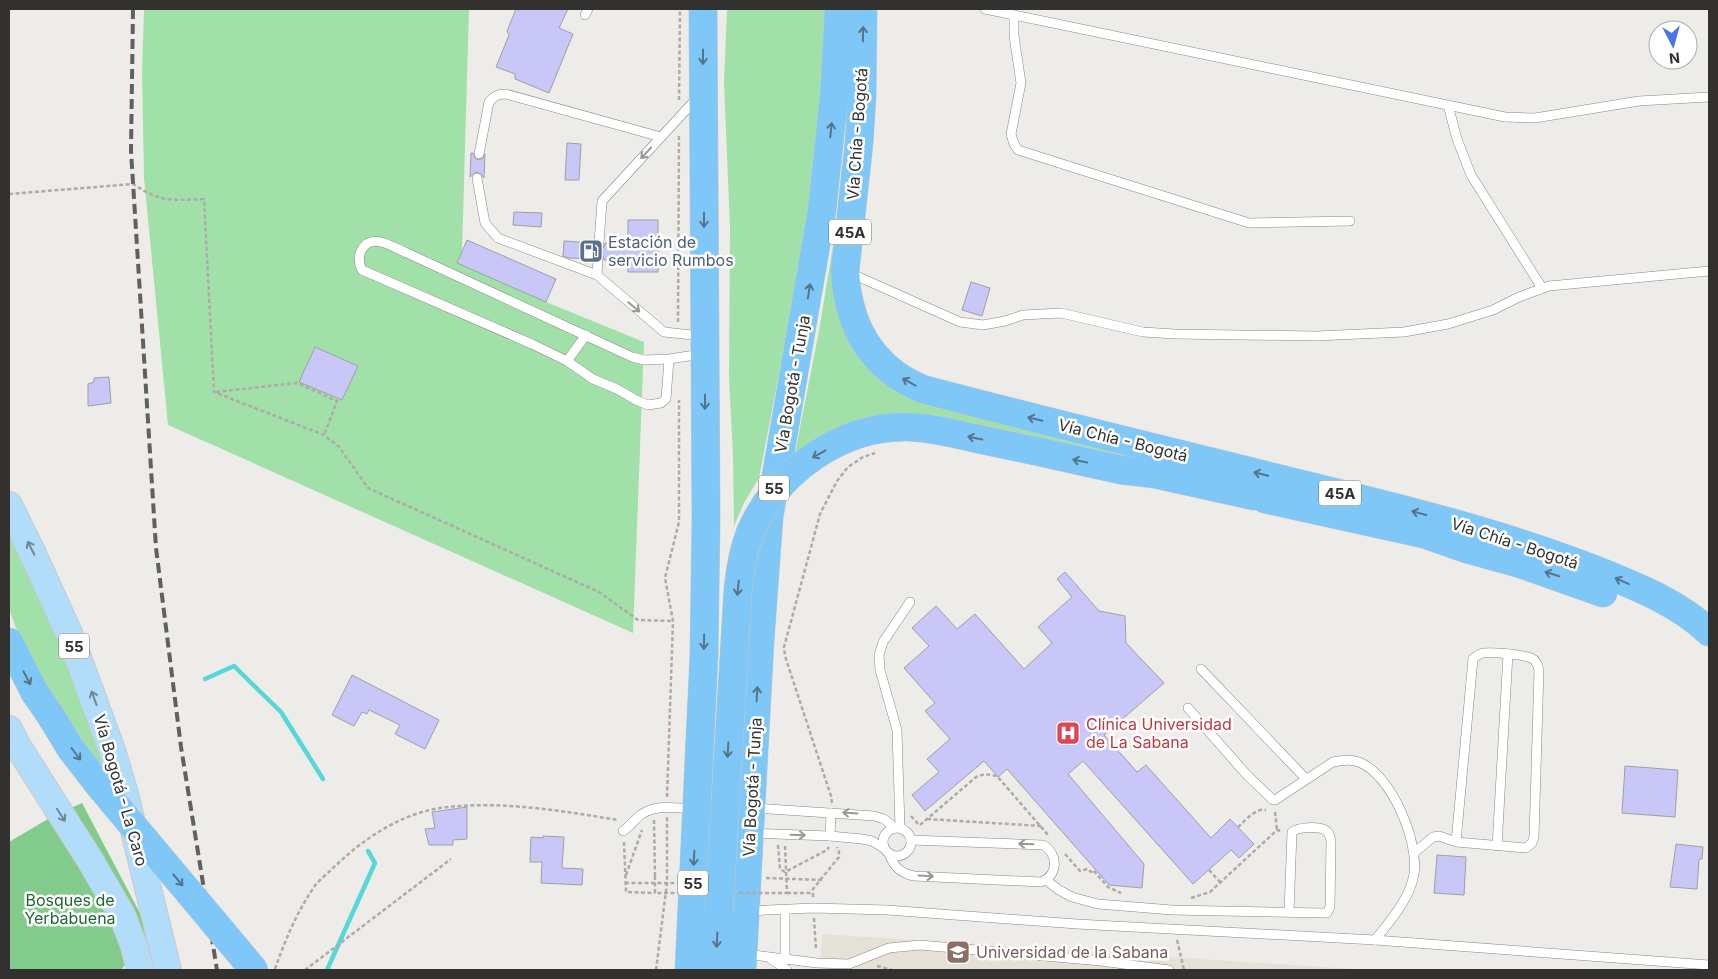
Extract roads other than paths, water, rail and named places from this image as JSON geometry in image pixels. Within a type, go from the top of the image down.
[{"type":"highway","name":"55","points":[[689,966],[680,883],[697,809],[705,602],[706,519],[696,341],[703,92],[703,9]]},
{"type":"highway","name":"Vía Bogotá - Tunja","points":[[751,961],[732,910],[749,821],[769,516],[822,210],[834,97],[840,9]]},
{"type":"highway","name":"Vía Chía - Bogotá","points":[[863,9],[862,96],[859,143],[845,271],[846,289],[855,325],[878,359],[896,375],[922,389],[1395,507],[1554,553],[1621,580],[1659,598],[1696,620],[1709,632]]},
{"type":"highway","points":[[732,910],[738,589],[742,561],[750,534],[765,506],[791,474],[810,458],[842,441],[870,432],[906,427],[932,428],[1121,470],[1154,474],[1422,542],[1467,549],[1522,564],[1575,582],[1636,606],[1709,641]]},
{"type":"highway","points":[[9,642],[35,692],[71,749],[98,784],[254,970]]},
{"type":"highway","name":"55","points":[[715,970],[732,910]]},
{"type":"main road","name":"Vía Bogotá - La Caro","points":[[9,505],[70,633],[112,750],[125,794],[168,970]]},
{"type":"main road","points":[[9,729],[122,915],[134,946],[140,970]]},
{"type":"lane","points":[[985,9],[1505,117],[1535,118],[1638,101],[1709,97]]},
{"type":"lane","points":[[1014,15],[1014,36],[1021,83],[1011,134],[1018,150],[1249,223],[1350,220]]},
{"type":"lane","points":[[599,243],[602,201],[703,92]]},
{"type":"lane","points":[[479,154],[489,102],[500,94],[506,94],[661,137]]},
{"type":"lane","points":[[1448,105],[1457,139],[1472,175],[1542,288]]},
{"type":"lane","points":[[477,178],[485,223],[493,234],[505,241],[597,275],[664,332],[696,341]]},
{"type":"lane","points":[[669,359],[666,399],[661,403],[648,405],[593,379],[567,361],[532,344],[362,270],[359,261],[361,251],[368,242],[376,240],[632,357],[645,360],[669,359],[696,341]]},
{"type":"lane","points":[[597,275],[598,259]]},
{"type":"lane","points":[[845,271],[960,322],[983,326],[1023,315],[1061,313],[1143,332],[1316,336],[1404,332],[1448,324],[1494,310],[1519,297],[1549,286],[1709,271]]},
{"type":"lane","points":[[567,361],[586,335]]},
{"type":"lane","points":[[898,828],[897,730],[879,662],[883,642],[910,602]]},
{"type":"lane","points":[[1414,852],[1433,837],[1439,836],[1456,842],[1497,846],[1526,848],[1532,843],[1534,837],[1539,670],[1532,658],[1508,654],[1482,653],[1473,659],[1456,842]]},
{"type":"lane","points":[[1497,846],[1508,654]]},
{"type":"lane","points":[[1201,668],[1306,780]]},
{"type":"lane","points":[[1188,708],[1246,774],[1274,800],[1333,762],[1351,760],[1366,765],[1384,782],[1397,804],[1411,841],[1415,866],[1410,888],[1375,940]]},
{"type":"lane","points":[[623,831],[641,814],[651,810],[667,807],[697,809]]},
{"type":"lane","points":[[830,839],[831,812]]},
{"type":"lane","points":[[831,812],[874,816],[884,819],[905,831],[910,840],[910,845],[904,853],[899,855],[887,851],[868,840],[830,839],[749,821],[831,812]]},
{"type":"lane","points":[[898,828],[886,834],[883,844],[897,868],[908,875],[1041,882],[1046,880],[1054,870],[1052,853],[1043,845],[910,840]]},
{"type":"lane","points":[[1046,880],[1072,897],[1098,904],[1172,910],[1324,913],[1330,907],[1330,835],[1321,828],[1299,829],[1292,832],[1289,912]]},
{"type":"lane","points":[[732,910],[813,908],[888,910],[1077,924],[1375,940],[1709,965]]},
{"type":"lane","points":[[785,910],[785,960]]},
{"type":"lane","points":[[751,961],[785,960],[850,964],[889,948],[920,945],[1169,970]]},
{"type":"lane","points":[[751,961],[787,970]]},
{"type":"waterway","points":[[205,679],[234,666],[281,712],[323,779]]},
{"type":"waterway","points":[[327,970],[375,863],[368,851]]},
{"type":"railway","points":[[133,9],[131,151],[156,548],[181,747],[217,970]]},
{"type":"place","name":"Estación de servicio Rumbos","points":[[591,251]]},
{"type":"place","name":"Clínica Universidad de La Sabana","points":[[1068,733]]},
{"type":"place","name":"Universidad de la Sabana","points":[[958,952]]},
{"type":"park label","name":"Bosques de Yerbabuena","points":[[70,909]]}]
